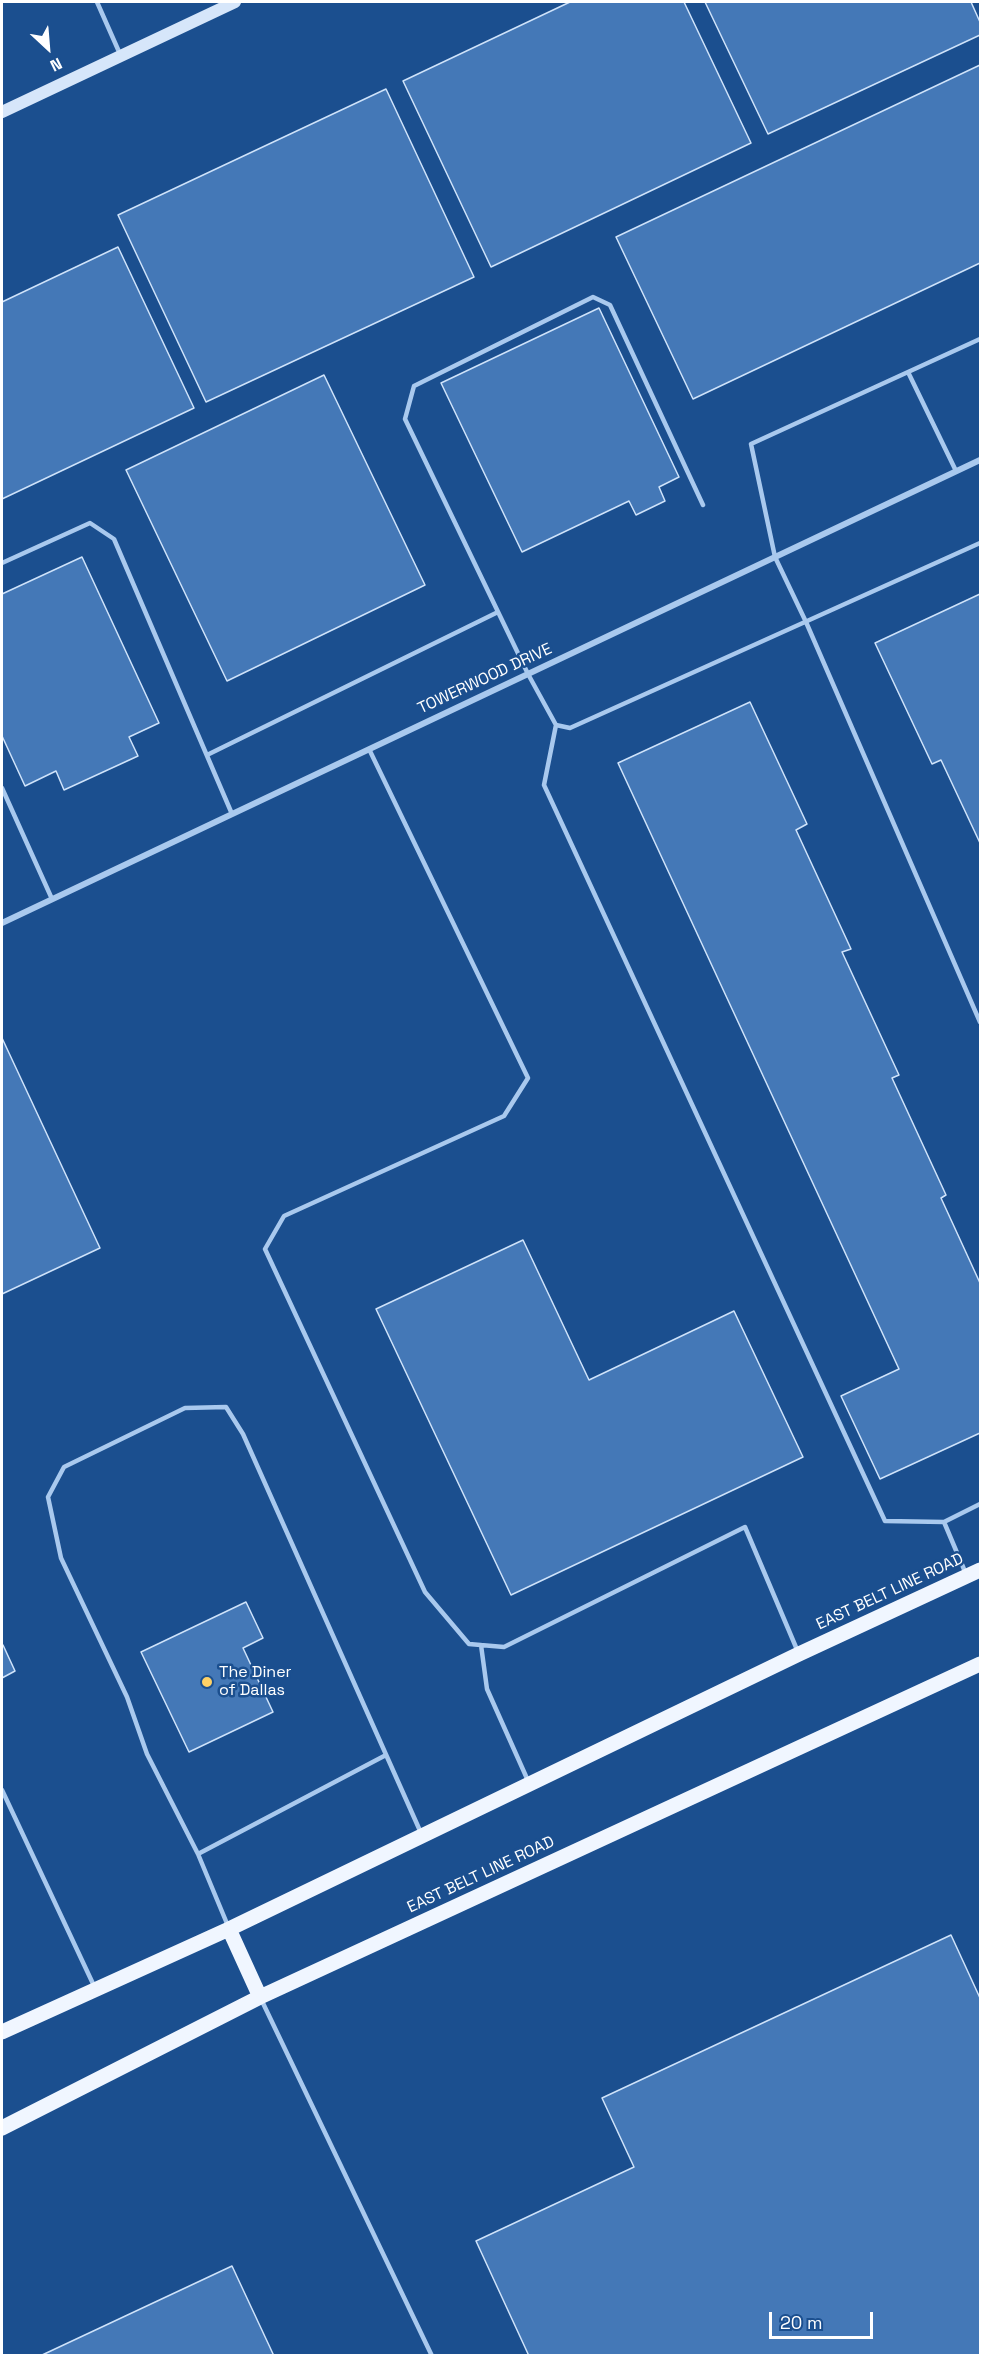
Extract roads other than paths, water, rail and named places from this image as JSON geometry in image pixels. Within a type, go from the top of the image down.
[{"type":"main road","name":"EAST BELT LINE ROAD","points":[[2,2032],[229,1929],[799,1654],[974,1573]]},
{"type":"main road","name":"EAST BELT LINE ROAD","points":[[2,2128],[260,1997],[981,1664]]},
{"type":"main road","points":[[229,1929],[260,1997]]},
{"type":"street","points":[[2,112],[235,2]]},
{"type":"street","name":"TOWERWOOD DRIVE","points":[[2,923],[981,460]]},
{"type":"lane","points":[[97,2],[121,55]]},
{"type":"lane","points":[[703,506],[610,305],[593,297],[414,386],[405,419],[528,674],[556,725],[544,785],[885,1521],[944,1522],[981,1504]]},
{"type":"lane","points":[[981,339],[751,444],[775,557],[806,622],[981,1022]]},
{"type":"lane","points":[[908,372],[956,471]]},
{"type":"lane","points":[[2,563],[90,523],[114,539],[231,814]]},
{"type":"lane","points":[[556,725],[570,729],[981,543]]},
{"type":"lane","points":[[207,755],[498,612]]},
{"type":"lane","points":[[369,749],[528,1078],[504,1116],[284,1216],[265,1249],[425,1592],[469,1644],[504,1647],[746,1527],[799,1654]]},
{"type":"lane","points":[[2,788],[52,899]]},
{"type":"lane","points":[[229,1929],[198,1854],[147,1754],[127,1697],[61,1558],[48,1497],[64,1467],[185,1408],[226,1407],[243,1434],[423,1836]]},
{"type":"lane","points":[[944,1522],[974,1573]]},
{"type":"lane","points":[[481,1645],[487,1689],[530,1785]]},
{"type":"lane","points":[[198,1854],[386,1755]]},
{"type":"lane","points":[[2,1790],[95,1990]]},
{"type":"lane","points":[[260,1997],[432,2355]]},
{"type":"place","name":"The Diner of Dallas","points":[[207,1682]]}]
